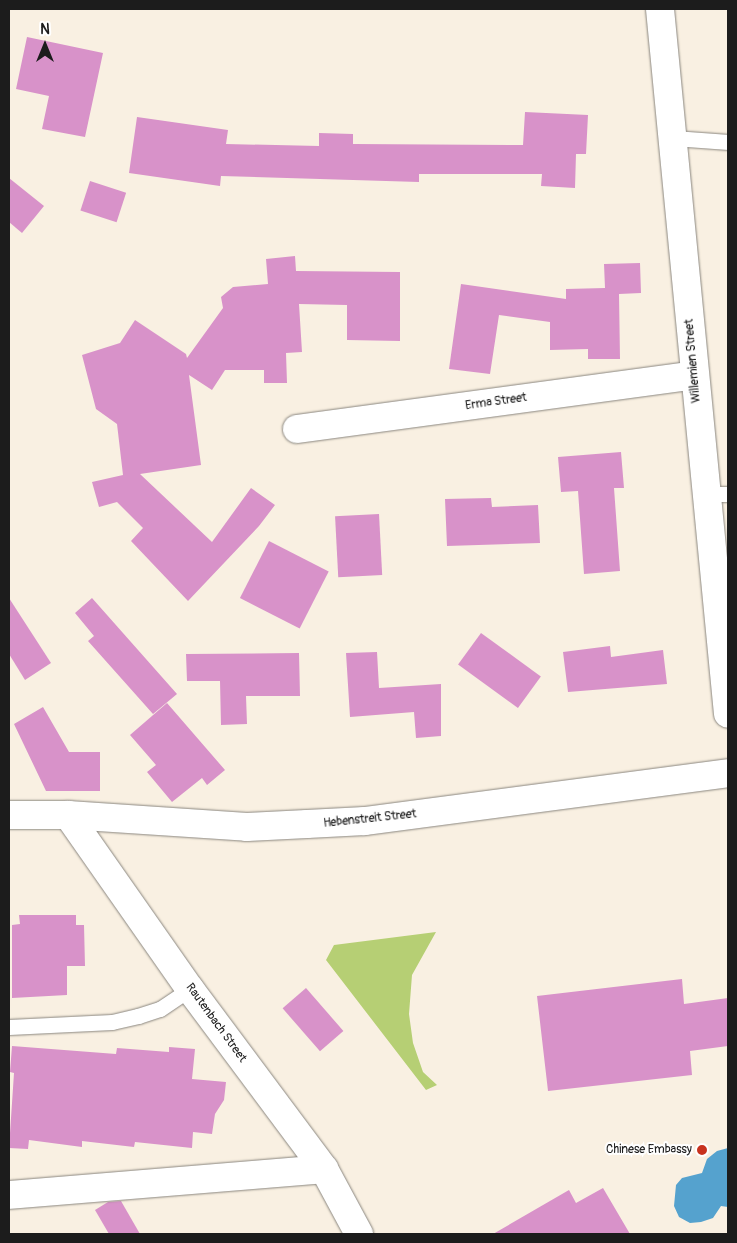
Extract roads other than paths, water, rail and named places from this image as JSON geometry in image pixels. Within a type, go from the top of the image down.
[{"type":"street","name":"Willemien Street","points":[[660,9],[674,138],[694,375],[716,494],[728,714]]},
{"type":"street","name":"Erma Street","points":[[297,429],[694,375]]},
{"type":"street","name":"Hebenstreit Street","points":[[9,815],[68,815],[247,827],[364,821],[728,773]]},
{"type":"street","name":"Rautenbach Street","points":[[68,815],[190,989],[324,1169],[359,1234]]},
{"type":"street","points":[[9,1195],[324,1169]]},
{"type":"lane","points":[[674,138],[728,142]]},
{"type":"lane","points":[[9,1027],[112,1022],[160,1009],[190,989]]},
{"type":"water","points":[[728,1148],[728,1207],[721,1206],[713,1218],[701,1222],[690,1223],[679,1217],[674,1206],[676,1185],[682,1178],[702,1173],[707,1159],[717,1151]]},
{"type":"place","name":"Chinese Embassy","points":[[702,1150]]}]
